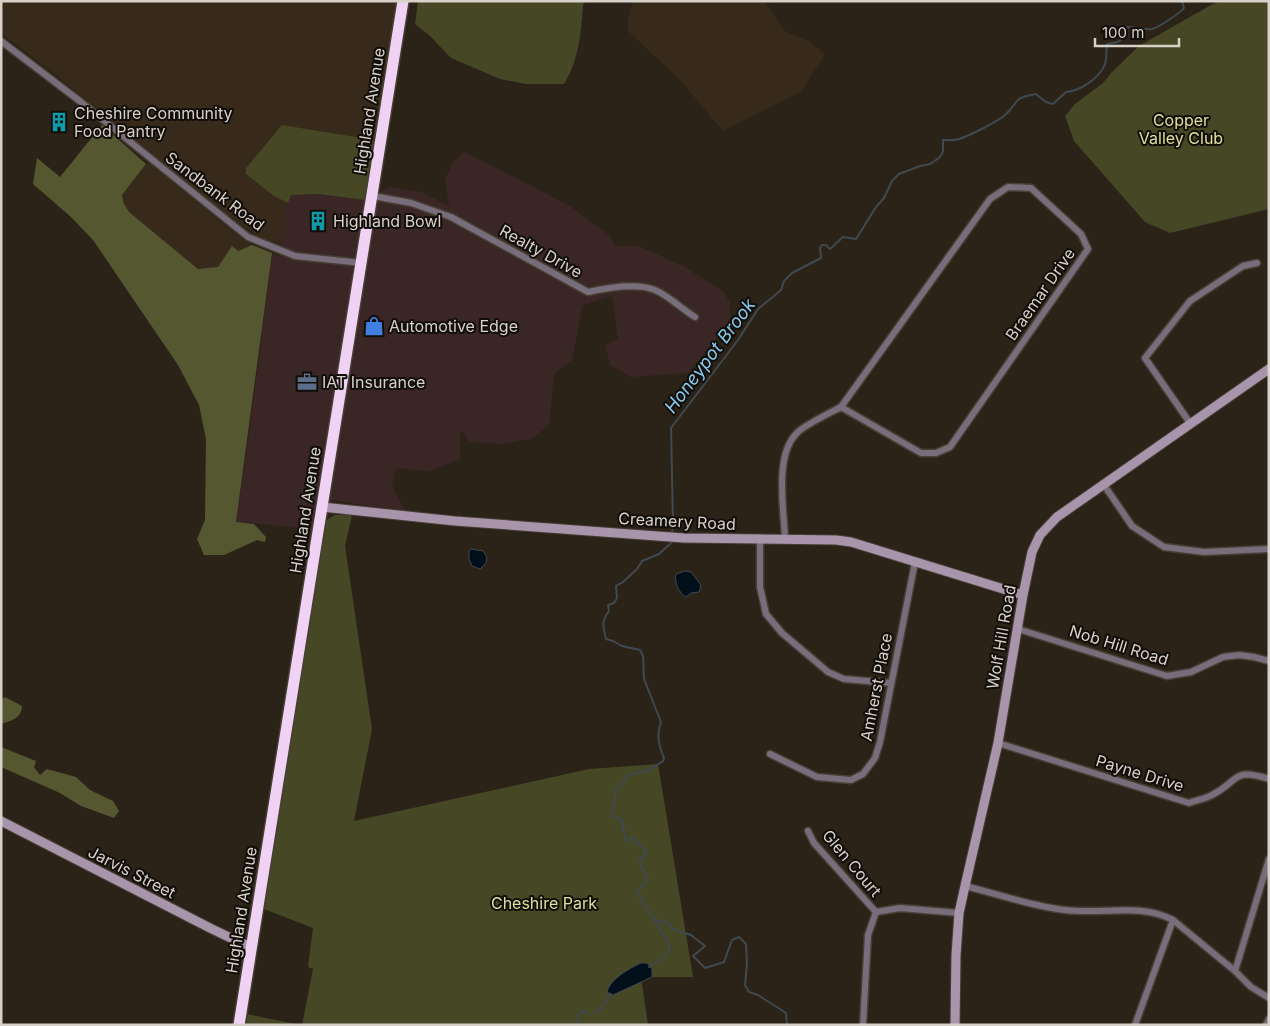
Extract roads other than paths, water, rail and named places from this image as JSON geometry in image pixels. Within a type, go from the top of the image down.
[{"type":"highway","name":"Highland Avenue","points":[[239,1025],[373,196],[402,1]]},
{"type":"street","name":"Sandbank Road","points":[[1,41],[81,102],[248,237],[294,256],[362,263]]},
{"type":"street","name":"Braemar Drive","points":[[785,539],[782,464],[787,448],[797,432],[841,407],[990,199],[1008,187],[1031,188],[1081,234],[1088,248],[950,447],[936,453],[921,453],[841,407]]},
{"type":"street","name":"Realty Drive","points":[[373,196],[411,203],[451,217],[588,292],[614,287],[655,290],[695,317]]},
{"type":"street","points":[[1190,423],[1145,358],[1190,301],[1243,266],[1257,263]]},
{"type":"street","name":"Wolf Hill Road","points":[[955,1025],[959,913],[998,743],[1032,552],[1040,535],[1057,517],[1269,369]]},
{"type":"street","points":[[1104,485],[1132,526],[1164,547],[1204,552],[1269,549]]},
{"type":"street","name":"Creamery Road","points":[[322,507],[455,521],[678,537],[852,542],[1023,595]]},
{"type":"street","points":[[760,539],[760,587],[766,614],[782,632],[828,672],[844,679],[891,683]]},
{"type":"street","name":"Amherst Place","points":[[770,754],[817,777],[851,780],[863,774],[875,758],[880,742],[915,562]]},
{"type":"street","name":"Nob Hill Road","points":[[1018,629],[1167,676],[1191,672],[1223,657],[1254,656],[1269,661]]},
{"type":"street","name":"Payne Drive","points":[[998,743],[1190,803],[1212,795],[1237,776],[1253,774],[1269,779]]},
{"type":"street","name":"Jarvis Street","points":[[1,821],[240,944],[251,946]]},
{"type":"street","name":"Glen Court","points":[[808,831],[814,843],[876,912]]},
{"type":"street","points":[[1235,971],[1269,858]]},
{"type":"street","points":[[964,886],[1040,907],[1068,911],[1147,910],[1162,914],[1173,920],[1235,971],[1251,987],[1269,998]]},
{"type":"street","points":[[863,1025],[868,935],[876,912],[900,908],[959,913]]},
{"type":"street","points":[[1135,1025],[1173,920]]},
{"type":"street","points":[[1266,1025],[1269,1019]]},
{"type":"water","points":[[471,549],[483,551],[487,557],[486,563],[480,569],[472,566],[469,559],[469,551]]},
{"type":"water","points":[[685,571],[691,572],[701,585],[699,592],[691,593],[686,597],[681,593],[676,581],[676,574]]},
{"type":"water","points":[[641,963],[647,963],[652,969],[652,977],[613,995],[607,992],[616,978]]},
{"type":"waterway","name":"Honeypot Brook","points":[[672,535],[671,428],[738,340],[758,309],[781,290],[784,281],[792,273],[821,258],[820,248],[822,245],[826,245],[830,249],[843,237],[856,239],[876,207],[884,198],[892,181],[899,174],[930,164],[939,158],[943,152],[943,140],[959,139],[990,125],[1010,111],[1017,101],[1023,97],[1036,94],[1046,102],[1053,104],[1066,92],[1083,86],[1099,74],[1105,64],[1107,44],[1118,42],[1122,39],[1124,30],[1127,27],[1155,28],[1182,10],[1184,8],[1182,1]]},
{"type":"waterway","name":"Honeypot Brook","points":[[671,540],[671,543],[659,554],[642,561],[637,569],[616,586],[617,598],[614,603],[608,605],[609,611],[604,621],[606,639],[622,646],[640,650],[643,656],[644,679],[661,722],[659,740],[664,758],[663,761],[649,770],[629,775],[625,778],[623,784],[616,790],[612,816],[622,820],[626,842],[632,837],[647,852],[639,861],[648,879],[637,892],[653,919],[667,923],[672,929],[691,935],[705,946],[693,956],[705,968],[724,962],[732,940],[739,937],[746,944],[745,985],[749,992],[758,995],[786,1013],[787,1025]]},
{"type":"waterway","points":[[649,967],[665,957],[670,948],[667,939],[653,919]]},
{"type":"waterway","points":[[595,1013],[611,994]]},
{"type":"waterway","points":[[577,1025],[578,1014],[584,1011],[589,1014]]},
{"type":"place","name":"Cheshire Community Food Pantry","points":[[59,122]]},
{"type":"place","name":"Highland Bowl","points":[[318,221]]},
{"type":"place","name":"Automotive Edge","points":[[374,326]]},
{"type":"place","name":"IAT Insurance","points":[[307,382]]},
{"type":"park label","name":"Copper Valley Club","points":[[1181,129]]},
{"type":"park label","name":"Cheshire Park","points":[[544,903]]}]
